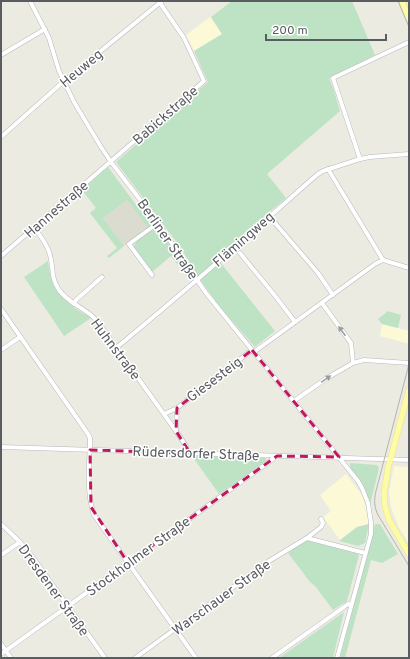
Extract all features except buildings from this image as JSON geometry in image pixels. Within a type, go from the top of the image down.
[{"type":"main road","points":[[402,1],[409,19]]},
{"type":"main road","points":[[409,390],[384,487],[384,503],[387,516],[409,554]]},
{"type":"street","name":"Berliner Straße","points":[[30,1],[46,29],[60,71],[74,102],[111,162],[158,223],[196,281],[339,457],[362,488],[368,503],[371,523],[370,534],[337,658]]},
{"type":"street","name":"Heuweg","points":[[1,137],[64,81],[161,2]]},
{"type":"street","name":"Babickstraße","points":[[111,162],[204,81],[184,38],[161,2]]},
{"type":"street","points":[[1,55],[46,29]]},
{"type":"street","points":[[360,159],[333,78],[409,42]]},
{"type":"street","name":"Flämingweg","points":[[116,348],[196,281],[318,174],[328,169],[360,159],[377,156],[409,154]]},
{"type":"street","name":"Hannestraße","points":[[1,256],[111,162]]},
{"type":"street","points":[[328,169],[383,260],[409,268]]},
{"type":"street","points":[[152,275],[129,244],[158,223]]},
{"type":"street","points":[[275,223],[318,273],[333,295]]},
{"type":"street","name":"Huhnstraße","points":[[35,228],[49,250],[52,272],[56,284],[65,296],[74,304],[94,317],[176,431],[186,446],[186,452]]},
{"type":"street","points":[[240,253],[295,322]]},
{"type":"street","name":"Giesesteig","points":[[164,414],[177,408],[253,351],[375,264],[383,260]]},
{"type":"street","points":[[74,304],[76,300],[102,277]]},
{"type":"street","points":[[322,303],[350,343],[353,363]]},
{"type":"street","points":[[1,309],[90,438],[89,488],[91,507],[94,515],[196,658]]},
{"type":"street","points":[[1,350],[20,337]]},
{"type":"street","points":[[294,401],[327,378],[353,363],[364,360],[409,363]]},
{"type":"street","name":"Giesesteig","points":[[176,431],[177,408]]},
{"type":"street","name":"Rüdersdorfer Straße","points":[[1,447],[409,460]]},
{"type":"street","name":"Stockholmer Straße","points":[[1,654],[273,459],[273,456]]},
{"type":"street","name":"Warschauer Straße","points":[[135,658],[269,561],[307,538],[321,527],[323,523],[321,519]]},
{"type":"street","name":"Dresdener Straße","points":[[1,524],[31,555],[104,658]]},
{"type":"street","points":[[307,538],[365,553]]},
{"type":"street","points":[[1,555],[20,542]]},
{"type":"street","points":[[272,658],[348,604],[351,605]]},
{"type":"street","points":[[1,644],[11,658]]},
{"type":"highlighted area","points":[[252,350],[339,457],[277,456],[128,563],[91,507],[90,450],[190,453],[176,431],[177,408]]},
{"type":"shaded area","points":[[210,17],[222,34],[194,51],[186,35]]},
{"type":"shaded area","points":[[127,200],[148,228],[124,246],[103,218]]},
{"type":"shaded area","points":[[382,324],[409,331],[409,344],[380,336]]},
{"type":"shaded area","points":[[394,466],[409,467],[409,544],[398,526],[391,507],[389,492]]},
{"type":"shaded area","points":[[346,474],[362,495],[367,510],[369,524],[357,527],[340,540],[323,517],[331,511],[320,495]]},
{"type":"green space","points":[[232,1],[352,1],[375,55],[329,78],[340,111],[267,174],[286,198],[216,257],[275,331],[255,347],[210,293],[181,248],[116,162],[208,82],[194,51],[222,34],[211,17]]},
{"type":"green space","points":[[108,167],[151,225],[148,228],[127,200],[103,218],[124,246],[109,258],[107,256],[117,248],[90,213],[96,208],[82,190]]},
{"type":"green space","points":[[153,229],[160,229],[192,277],[190,280],[171,256],[152,272],[134,247],[139,239]]},
{"type":"green space","points":[[48,261],[50,274],[56,290],[75,308],[91,318],[64,336],[24,277]]},
{"type":"green space","points":[[388,311],[401,315],[398,328],[382,324],[378,319]]},
{"type":"green space","points":[[192,456],[265,458],[267,460],[219,494]]},
{"type":"green space","points":[[350,463],[377,465],[379,468],[370,505],[350,469]]},
{"type":"green space","points":[[369,524],[365,543],[358,546],[339,541],[357,527]]},
{"type":"green space","points":[[375,524],[380,524],[398,554],[382,563],[371,560],[345,658],[340,658]]},
{"type":"green space","points":[[304,541],[309,541],[359,555],[347,601],[333,610],[288,553]]},
{"type":"green space","points":[[344,612],[333,658],[279,658]]},
{"type":"tram line","points":[[398,1],[409,27]]},
{"type":"tram line","points":[[409,364],[376,491],[375,500],[378,515],[409,566]]}]
